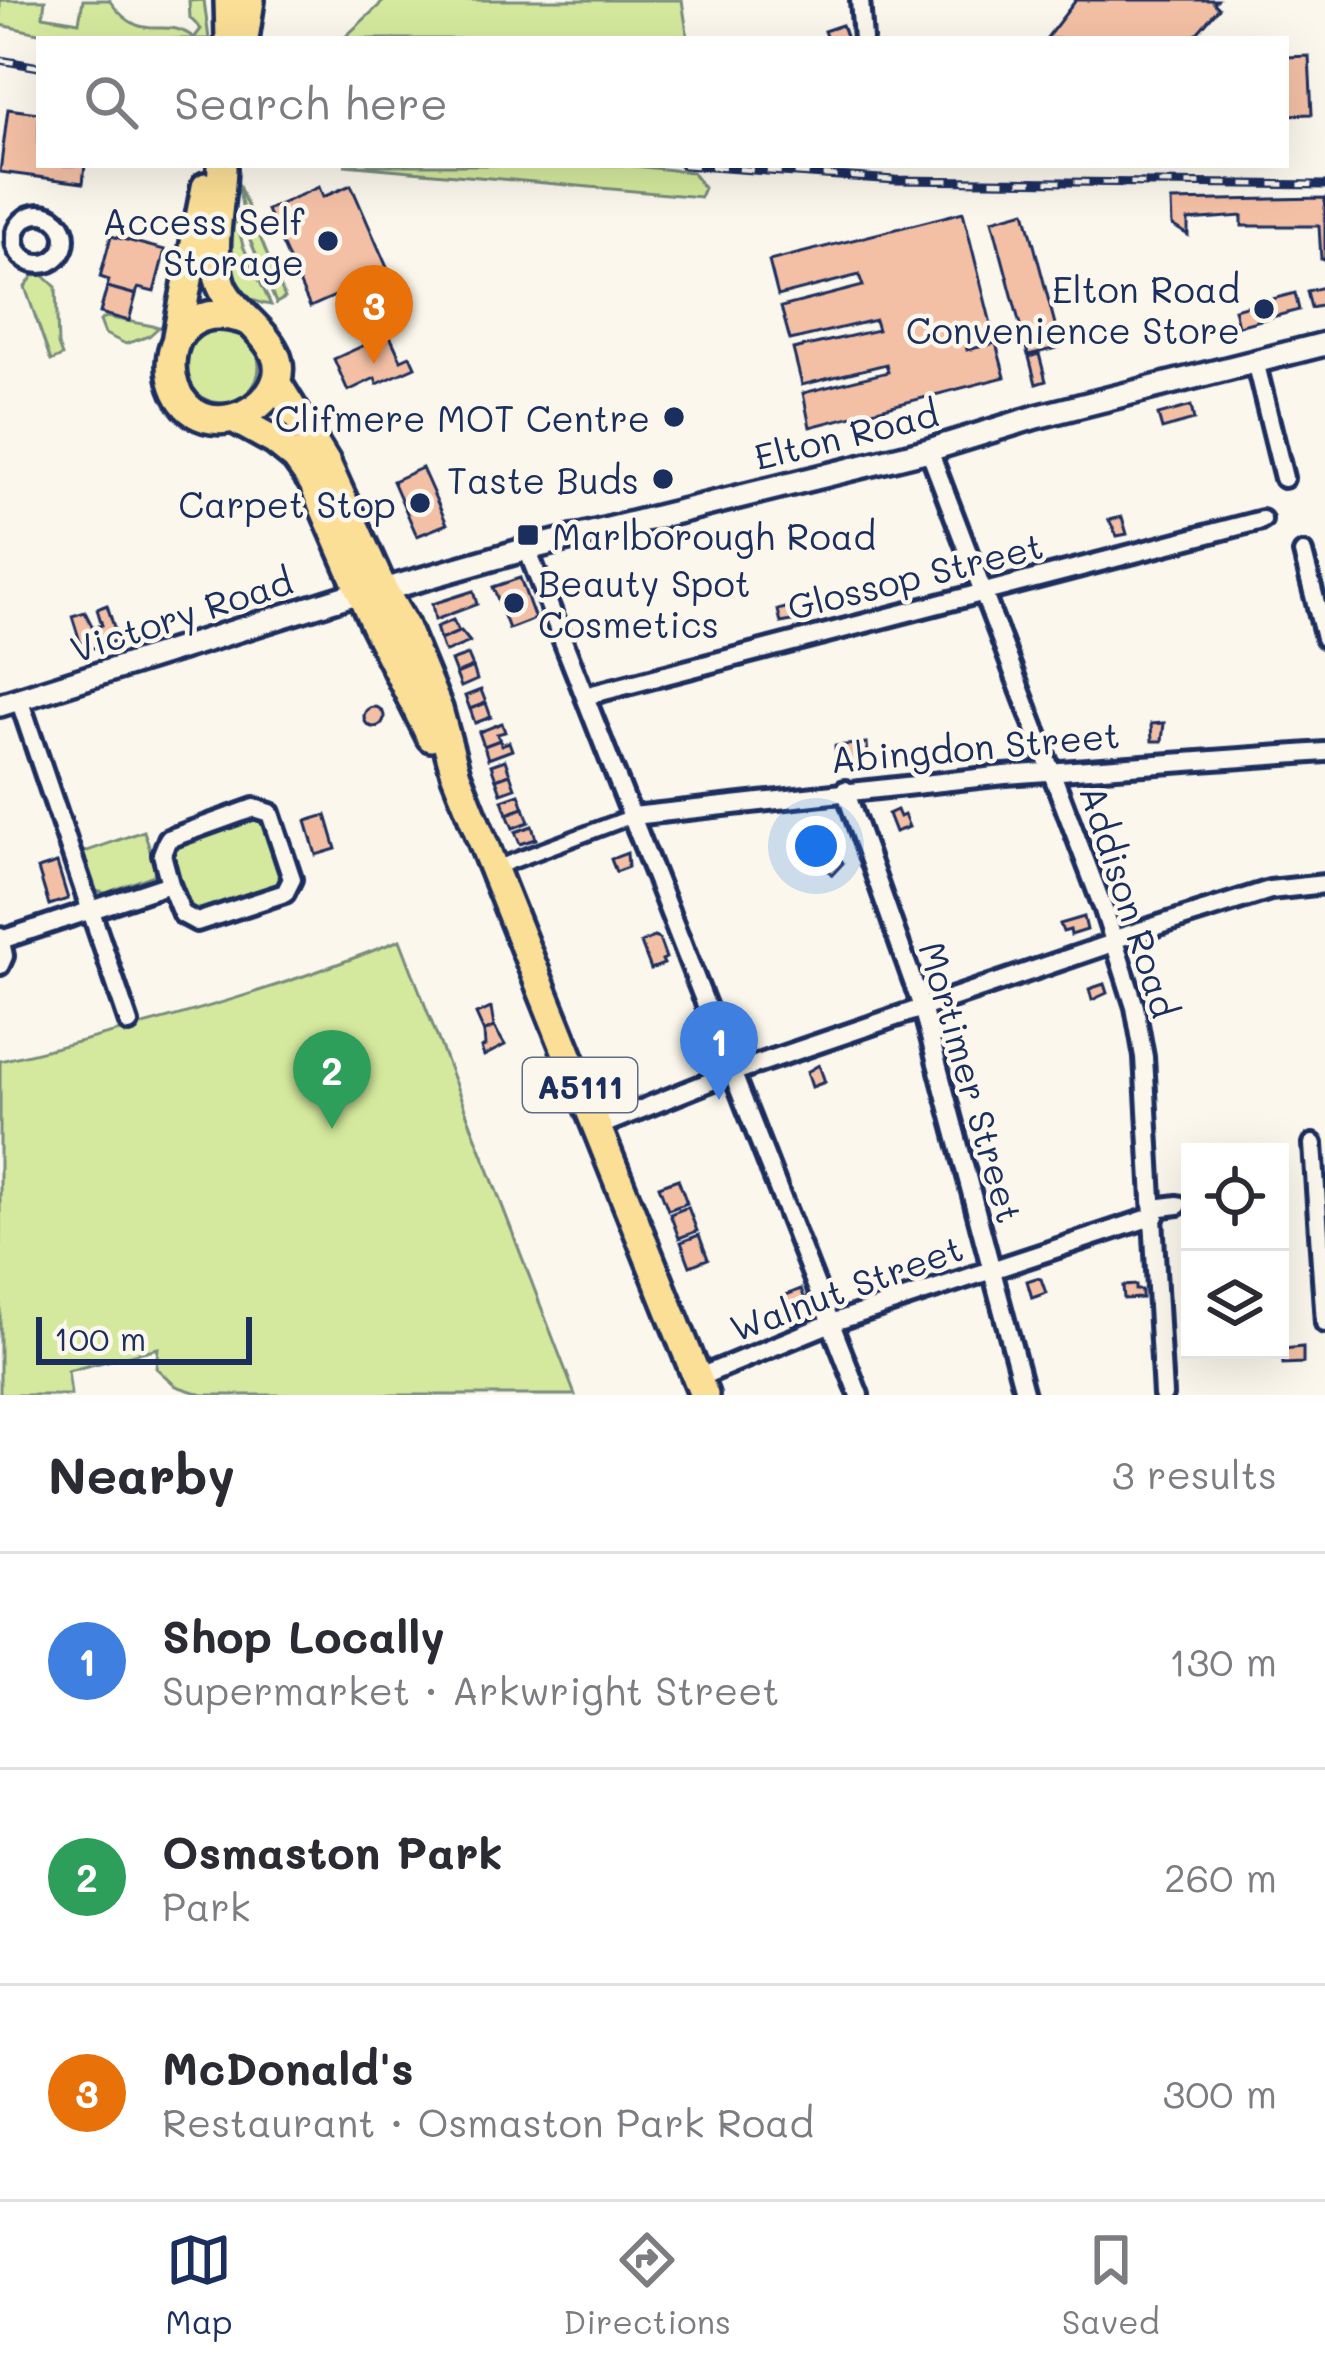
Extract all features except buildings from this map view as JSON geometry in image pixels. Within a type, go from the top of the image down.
[{"type":"highway","points":[[230,36],[235,2]]},
{"type":"highway","points":[[235,2],[243,36]]},
{"type":"highway","name":"A5111","points":[[210,168],[169,371],[182,399],[205,417],[233,418],[296,458],[372,591]]},
{"type":"highway","name":"A5111","points":[[222,168],[220,283],[272,347],[276,382],[326,463],[372,591],[434,741],[457,776],[495,868],[700,1387]]},
{"type":"highway","points":[[177,336],[207,317],[234,316],[248,321]]},
{"type":"highway","points":[[233,418],[260,404],[276,382]]},
{"type":"street","points":[[860,0],[863,36]]},
{"type":"street","name":"Elton Road","points":[[372,591],[1325,344]]},
{"type":"street","points":[[1255,361],[1283,478]]},
{"type":"street","name":"Addison Road","points":[[929,450],[1115,941],[1141,1031],[1163,1395]]},
{"type":"street","name":"Glossop Street","points":[[585,696],[1262,520]]},
{"type":"street","points":[[527,549],[859,1395]]},
{"type":"street","points":[[1304,553],[1325,638]]},
{"type":"street","name":"Victory Road","points":[[10,702],[372,591]]},
{"type":"street","points":[[10,702],[128,1023]]},
{"type":"street","name":"Abingdon Street","points":[[633,815],[1052,771],[1325,752]]},
{"type":"street","name":"Mortimer Street","points":[[845,790],[922,1007],[1025,1395]]},
{"type":"street","points":[[254,808],[270,813],[292,879],[285,893],[197,922],[182,914],[170,884],[162,854],[174,835],[254,808]]},
{"type":"street","points":[[495,868],[633,815]]},
{"type":"street","points":[[0,965],[4,956],[1,939],[170,884]]},
{"type":"street","points":[[597,1127],[734,1072],[1115,941],[1270,890],[1298,896],[1325,884]]},
{"type":"street","points":[[1314,1157],[1325,1323]]},
{"type":"street","name":"Walnut Street","points":[[700,1387],[831,1323],[1178,1205]]},
{"type":"green space","points":[[0,0],[45,0],[43,16],[79,22],[83,0],[109,0],[133,23],[173,28],[191,36],[53,36],[0,25]]},
{"type":"green space","points":[[204,0],[209,36],[196,36],[201,29],[190,18],[189,1]]},
{"type":"green space","points":[[385,0],[682,0],[688,36],[346,36]]},
{"type":"green space","points":[[377,168],[653,168],[692,172],[704,188],[700,197]]},
{"type":"green space","points":[[237,181],[285,298],[276,303],[248,235]]},
{"type":"green space","points":[[229,189],[243,246],[271,305],[253,300],[232,276],[227,242]]},
{"type":"green space","points":[[43,275],[56,287],[62,356],[51,361],[25,287],[33,276]]},
{"type":"green space","points":[[106,317],[159,327],[126,344],[105,334],[100,321]]},
{"type":"green space","points":[[222,329],[248,340],[259,366],[248,392],[222,403],[196,392],[185,366],[196,340]]},
{"type":"green space","points":[[251,818],[268,826],[282,872],[278,885],[193,912],[177,880],[173,845]]},
{"type":"green space","points":[[144,831],[154,875],[106,893],[95,891],[81,853]]},
{"type":"green space","points":[[400,940],[575,1395],[203,1395],[176,1386],[156,1368],[158,1348],[68,1371],[71,1395],[0,1395],[0,1061],[202,1008]]},
{"type":"railway","points":[[0,60],[36,66]]},
{"type":"railway","points":[[725,168],[895,180],[1325,185]]},
{"type":"place","name":"Access Self Storage","points":[[328,241]]},
{"type":"place","name":"Elton Road Convenience Store","points":[[1264,309]]},
{"type":"place","name":"McDonald's","points":[[374,364]]},
{"type":"place","name":"Clifmere MOT Centre","points":[[674,417]]},
{"type":"place","name":"Taste Buds","points":[[663,479]]},
{"type":"place","name":"Carpet Stop","points":[[420,503]]},
{"type":"place","name":"Marlborough Road","points":[[528,535]]},
{"type":"place","name":"Beauty Spot Cosmetics","points":[[514,603]]},
{"type":"place","name":"Shop Locally","points":[[719,1100]]},
{"type":"place","name":"Osmaston Park","points":[[332,1129]]}]
